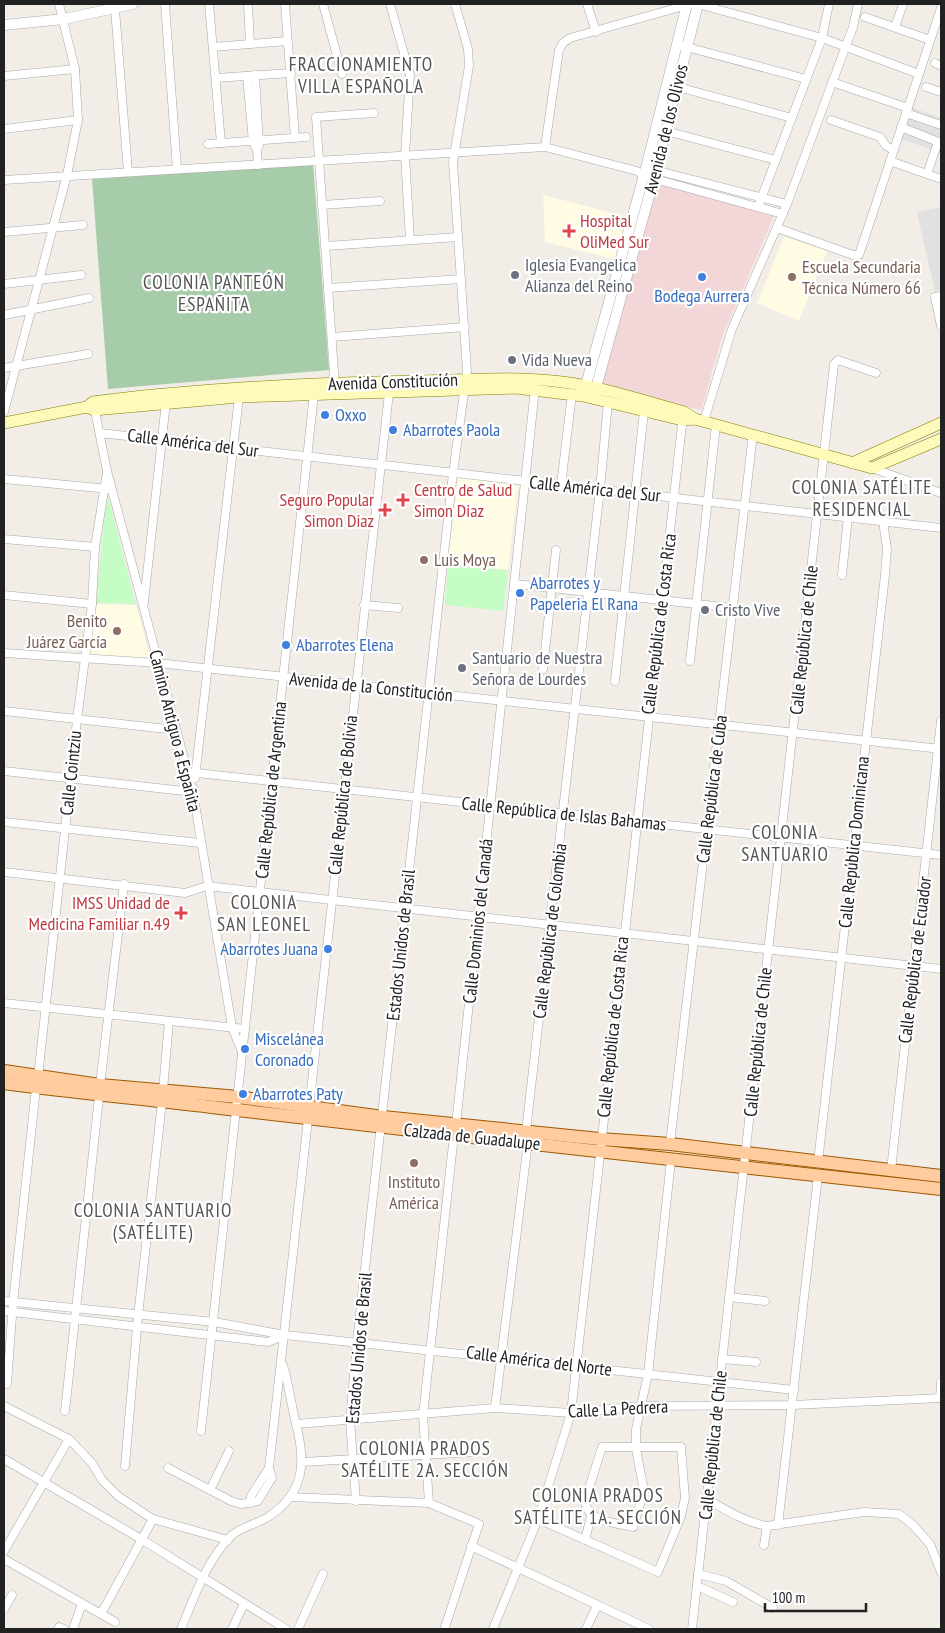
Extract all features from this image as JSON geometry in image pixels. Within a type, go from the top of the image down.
[{"type":"main road","name":"Avenida Constitución","points":[[91,406],[314,394],[335,388],[389,392],[518,378],[565,382],[608,402],[644,411],[683,416]]},
{"type":"main road","name":"Avenida Constitución","points":[[4,423],[166,394],[465,385],[586,393],[716,424],[872,468]]},
{"type":"main road","points":[[852,463],[941,423]]},
{"type":"main road","points":[[872,468],[941,439]]},
{"type":"main road","name":"Calzada de Guadalupe","points":[[4,1071],[37,1082]]},
{"type":"main road","name":"Calzada de Guadalupe","points":[[4,1083],[37,1082],[100,1091],[163,1096],[527,1137],[600,1146],[672,1160],[941,1190]]},
{"type":"main road","name":"Calzada de Guadalupe","points":[[600,1146],[670,1144],[941,1176]]},
{"type":"street","points":[[4,412],[67,175],[78,120],[75,68],[59,4]]},
{"type":"street","points":[[165,4],[177,169]]},
{"type":"street","points":[[210,4],[221,144]]},
{"type":"street","points":[[248,4],[250,44]]},
{"type":"street","points":[[285,4],[295,138]]},
{"type":"street","points":[[323,4],[342,74]]},
{"type":"street","points":[[390,4],[410,75],[405,155],[410,240]]},
{"type":"street","name":"Estados Unidos de Brasil","points":[[356,1501],[350,1420],[357,1341],[383,1122],[404,909],[453,473],[465,385],[466,327],[458,237],[454,151],[469,66],[468,49],[455,4]]},
{"type":"street","points":[[587,4],[596,32]]},
{"type":"street","points":[[545,147],[559,50],[563,43],[570,38],[687,4],[698,4],[822,38],[919,74]]},
{"type":"street","name":"Avenida de los Olivos","points":[[682,46],[687,4]]},
{"type":"street","name":"Avenida de los Olivos","points":[[586,393],[632,236],[647,172],[661,130],[682,46],[698,4]]},
{"type":"street","points":[[758,207],[822,38],[829,4]]},
{"type":"street","points":[[700,420],[732,329],[787,204],[845,46],[858,4]]},
{"type":"street","points":[[894,27],[903,4]]},
{"type":"street","points":[[4,25],[64,19],[124,6],[128,172]]},
{"type":"street","points":[[776,228],[853,255],[859,255],[941,8]]},
{"type":"street","points":[[864,16],[930,40]]},
{"type":"street","points":[[213,47],[287,41]]},
{"type":"street","points":[[682,46],[806,79]]},
{"type":"street","points":[[4,76],[75,68]]},
{"type":"street","points":[[216,78],[291,73]]},
{"type":"street","points":[[251,75],[258,165]]},
{"type":"street","points":[[832,82],[941,125]]},
{"type":"street","points":[[672,85],[792,118]]},
{"type":"street","points":[[926,87],[941,92]]},
{"type":"street","points":[[335,388],[316,117],[374,113]]},
{"type":"street","points":[[911,130],[916,116]]},
{"type":"street","points":[[4,129],[78,120]]},
{"type":"street","points":[[831,120],[880,137],[886,146],[894,150]]},
{"type":"street","points":[[902,127],[911,130],[917,135],[940,143],[927,174]]},
{"type":"street","points":[[661,130],[776,160]]},
{"type":"street","points":[[208,144],[306,137]]},
{"type":"street","points":[[4,180],[320,162],[454,151],[545,147],[787,204]]},
{"type":"street","points":[[890,161],[941,179]]},
{"type":"street","points":[[647,172],[783,214]]},
{"type":"street","points":[[322,205],[380,201]]},
{"type":"street","points":[[4,232],[83,224]]},
{"type":"street","points":[[326,246],[458,237]]},
{"type":"street","points":[[4,284],[81,275]]},
{"type":"street","points":[[328,288],[461,279]]},
{"type":"street","points":[[938,296],[941,326]]},
{"type":"street","points":[[4,315],[89,298]]},
{"type":"street","points":[[332,337],[466,327]]},
{"type":"street","points":[[4,368],[88,354]]},
{"type":"street","name":"Calle República de Chile","points":[[692,1629],[836,360],[876,373]]},
{"type":"street","name":"Calle Dominios del Canadá","points":[[429,1503],[423,1415],[491,806],[535,389]]},
{"type":"street","name":"Calle República de Bolivia","points":[[210,1490],[241,1504],[250,1503],[251,1496],[269,1468],[379,464],[389,392]]},
{"type":"street","points":[[561,485],[586,393]]},
{"type":"street","name":"Calle República de Argentina","points":[[201,1431],[314,394]]},
{"type":"street","points":[[192,773],[208,669],[235,448],[239,397]]},
{"type":"street","points":[[144,606],[166,402]]},
{"type":"street","name":"Calle República de Colombia","points":[[495,1408],[589,592],[608,402]]},
{"type":"street","points":[[91,406],[100,433]]},
{"type":"street","points":[[615,681],[644,411]]},
{"type":"street","name":"Calle República de Costa Rica","points":[[493,1629],[520,1567],[538,1519],[571,1413],[623,933],[683,416]]},
{"type":"street","points":[[690,661],[716,424]]},
{"type":"street","name":"Calle América del Sur","points":[[100,433],[941,528]]},
{"type":"street","name":"Calle Cointziu","points":[[7,1384],[13,1303],[45,1007],[70,779],[92,604],[95,547],[108,489],[107,470],[100,433]]},
{"type":"street","name":"Calle República de Cuba","points":[[670,1144],[753,434]]},
{"type":"street","name":"Avenida Constitución","points":[[872,468],[941,493]]},
{"type":"street","points":[[4,479],[108,489]]},
{"type":"street","name":"Camino Antiguo a Españita","points":[[108,489],[144,606],[176,730],[192,773],[200,843],[232,1027],[243,1054]]},
{"type":"street","points":[[842,575],[848,517]]},
{"type":"street","name":"Calle República Dominicana","points":[[818,1162],[885,575],[887,549],[883,521]]},
{"type":"street","points":[[4,538],[95,547]]},
{"type":"street","points":[[543,669],[556,550]]},
{"type":"street","points":[[515,584],[733,608]]},
{"type":"street","points":[[4,595],[92,604]]},
{"type":"street","points":[[364,605],[398,608]]},
{"type":"street","name":"Avenida de la Constitución","points":[[4,653],[158,663],[940,749]]},
{"type":"street","points":[[4,711],[176,730]]},
{"type":"street","name":"Calle República de Ecuador","points":[[891,1170],[940,749],[941,721]]},
{"type":"street","points":[[4,771],[193,792]]},
{"type":"street","name":"Calle República de Islas Bahamas","points":[[192,773],[941,855]]},
{"type":"street","points":[[4,822],[200,843]]},
{"type":"street","points":[[4,872],[124,884],[185,893],[207,886],[941,969]]},
{"type":"street","points":[[65,1411],[124,884]]},
{"type":"street","points":[[4,1003],[245,1029]]},
{"type":"street","points":[[125,1466],[138,1316],[163,1096],[169,1020]]},
{"type":"street","points":[[538,1519],[658,1572],[681,1516],[685,1498],[681,1447],[636,1449],[602,1447],[585,1501],[586,1509],[591,1516],[633,1527],[644,1491],[636,1449],[636,1429],[648,1374],[672,1160]]},
{"type":"street","points":[[778,1525],[818,1176]]},
{"type":"street","points":[[730,1297],[765,1301]]},
{"type":"street","name":"Calle América del Norte","points":[[4,1302],[214,1322],[285,1335],[357,1341],[794,1390]]},
{"type":"street","name":"Calle América del Norte","points":[[4,1311],[76,1321],[268,1342],[285,1335]]},
{"type":"street","points":[[722,1359],[756,1362]]},
{"type":"street","points":[[181,1629],[203,1577],[228,1540],[233,1534],[268,1517],[290,1497],[302,1472],[302,1448],[296,1424],[291,1388],[282,1363]]},
{"type":"street","points":[[940,1398],[941,1382]]},
{"type":"street","name":"Calle La Pedrera","points":[[296,1424],[495,1408],[571,1413],[641,1406],[792,1405],[940,1398]]},
{"type":"street","points":[[4,1406],[69,1439],[92,1463],[102,1480],[118,1496],[153,1519],[228,1540]]},
{"type":"street","points":[[4,1551],[69,1439]]},
{"type":"street","points":[[168,1468],[210,1490],[229,1451]]},
{"type":"street","points":[[303,1462],[474,1452]]},
{"type":"street","points":[[4,1459],[141,1539],[286,1629]]},
{"type":"street","points":[[290,1497],[429,1503],[479,1524],[445,1627]]},
{"type":"street","points":[[706,1499],[754,1524],[767,1526],[864,1512],[899,1514],[913,1525],[930,1544],[941,1572]]},
{"type":"street","points":[[586,1540],[591,1516]]},
{"type":"street","points":[[101,1614],[153,1519]]},
{"type":"street","points":[[764,1545],[767,1526]]},
{"type":"street","points":[[471,1546],[520,1567],[597,1606],[649,1629]]},
{"type":"street","points":[[4,1559],[115,1622]]},
{"type":"street","points":[[298,1629],[323,1574]]},
{"type":"street","points":[[698,1574],[726,1581],[773,1608]]},
{"type":"street","points":[[697,1586],[733,1602]]},
{"type":"street","points":[[4,1609],[12,1595]]},
{"type":"street","points":[[73,1629],[82,1604]]},
{"type":"street","points":[[232,1629],[244,1604]]},
{"type":"street","points":[[586,1629],[597,1606]]},
{"type":"shaded area","points":[[910,107],[941,118],[941,153],[899,138]]},
{"type":"shaded area","points":[[656,184],[775,214],[722,337],[701,410],[602,385]]},
{"type":"shaded area","points":[[543,195],[628,217],[614,259],[545,242]]},
{"type":"shaded area","points":[[941,207],[941,290],[935,292],[917,212]]},
{"type":"shaded area","name":"Escuela Secundaria Técnica Número 66","points":[[784,237],[827,251],[799,321],[757,303]]},
{"type":"shaded area","points":[[458,477],[518,486],[508,570],[448,563]]},
{"type":"shaded area","name":"Benito Juárez García","points":[[95,604],[136,605],[151,661],[87,656]]},
{"type":"green space","points":[[313,164],[329,370],[108,389],[92,179]]},
{"type":"green space","points":[[107,493],[134,597],[136,604],[96,603]]},
{"type":"green space","points":[[448,566],[508,570],[503,611],[445,605]]},
{"type":"place","name":"Hospital OliMed Sur","points":[[569,231]]},
{"type":"place","name":"Iglesia Evangelica Alianza del Reino","points":[[515,275]]},
{"type":"place","name":"Bodega Aurrera","points":[[702,277]]},
{"type":"place","name":"Escuela Secundaria Técnica Número 66","points":[[792,277]]},
{"type":"place","name":"Vida Nueva","points":[[512,360]]},
{"type":"place","name":"Oxxo","points":[[325,415]]},
{"type":"place","name":"Abarrotes Paola","points":[[393,430]]},
{"type":"place","name":"Centro de Salud Simon Diaz","points":[[403,500]]},
{"type":"place","name":"Seguro Popular Simon Diaz","points":[[385,510]]},
{"type":"place","name":"Luis Moya","points":[[424,560]]},
{"type":"place","name":"Abarrotes y Papeleria El Rana","points":[[520,593]]},
{"type":"place","name":"Cristo Vive","points":[[705,610]]},
{"type":"place","name":"Benito Juárez García","points":[[117,631]]},
{"type":"place","name":"Abarrotes Elena","points":[[286,645]]},
{"type":"place","name":"Santuario de Nuestra Señora de Lourdes","points":[[462,668]]},
{"type":"place","name":"IMSS Unidad de Medicina Familiar n.49","points":[[181,913]]},
{"type":"place","name":"Abarrotes Juana","points":[[328,949]]},
{"type":"place","name":"Miscelánea Coronado","points":[[245,1049]]},
{"type":"place","name":"Abarrotes Paty","points":[[243,1094]]},
{"type":"place","name":"Instituto América","points":[[414,1163]]},
{"type":"district","name":"FRACCIONAMIENTO VILLA ESPAÑOLA","points":[[361,75]]},
{"type":"district","name":"COLONIA PANTEÓN ESPAÑITA","points":[[214,293]]},
{"type":"district","name":"COLONIA SATÉLITE RESIDENCIAL","points":[[862,498]]},
{"type":"district","name":"COLONIA SANTUARIO","points":[[785,843]]},
{"type":"district","name":"COLONIA SAN LEONEL","points":[[264,913]]},
{"type":"district","name":"COLONIA SANTUARIO (SATÉLITE)","points":[[153,1221]]},
{"type":"district","name":"COLONIA PRADOS SATÉLITE 2A. SECCIÓN","points":[[425,1459]]},
{"type":"district","name":"COLONIA PRADOS SATÉLITE 1A. SECCIÓN","points":[[598,1506]]}]
